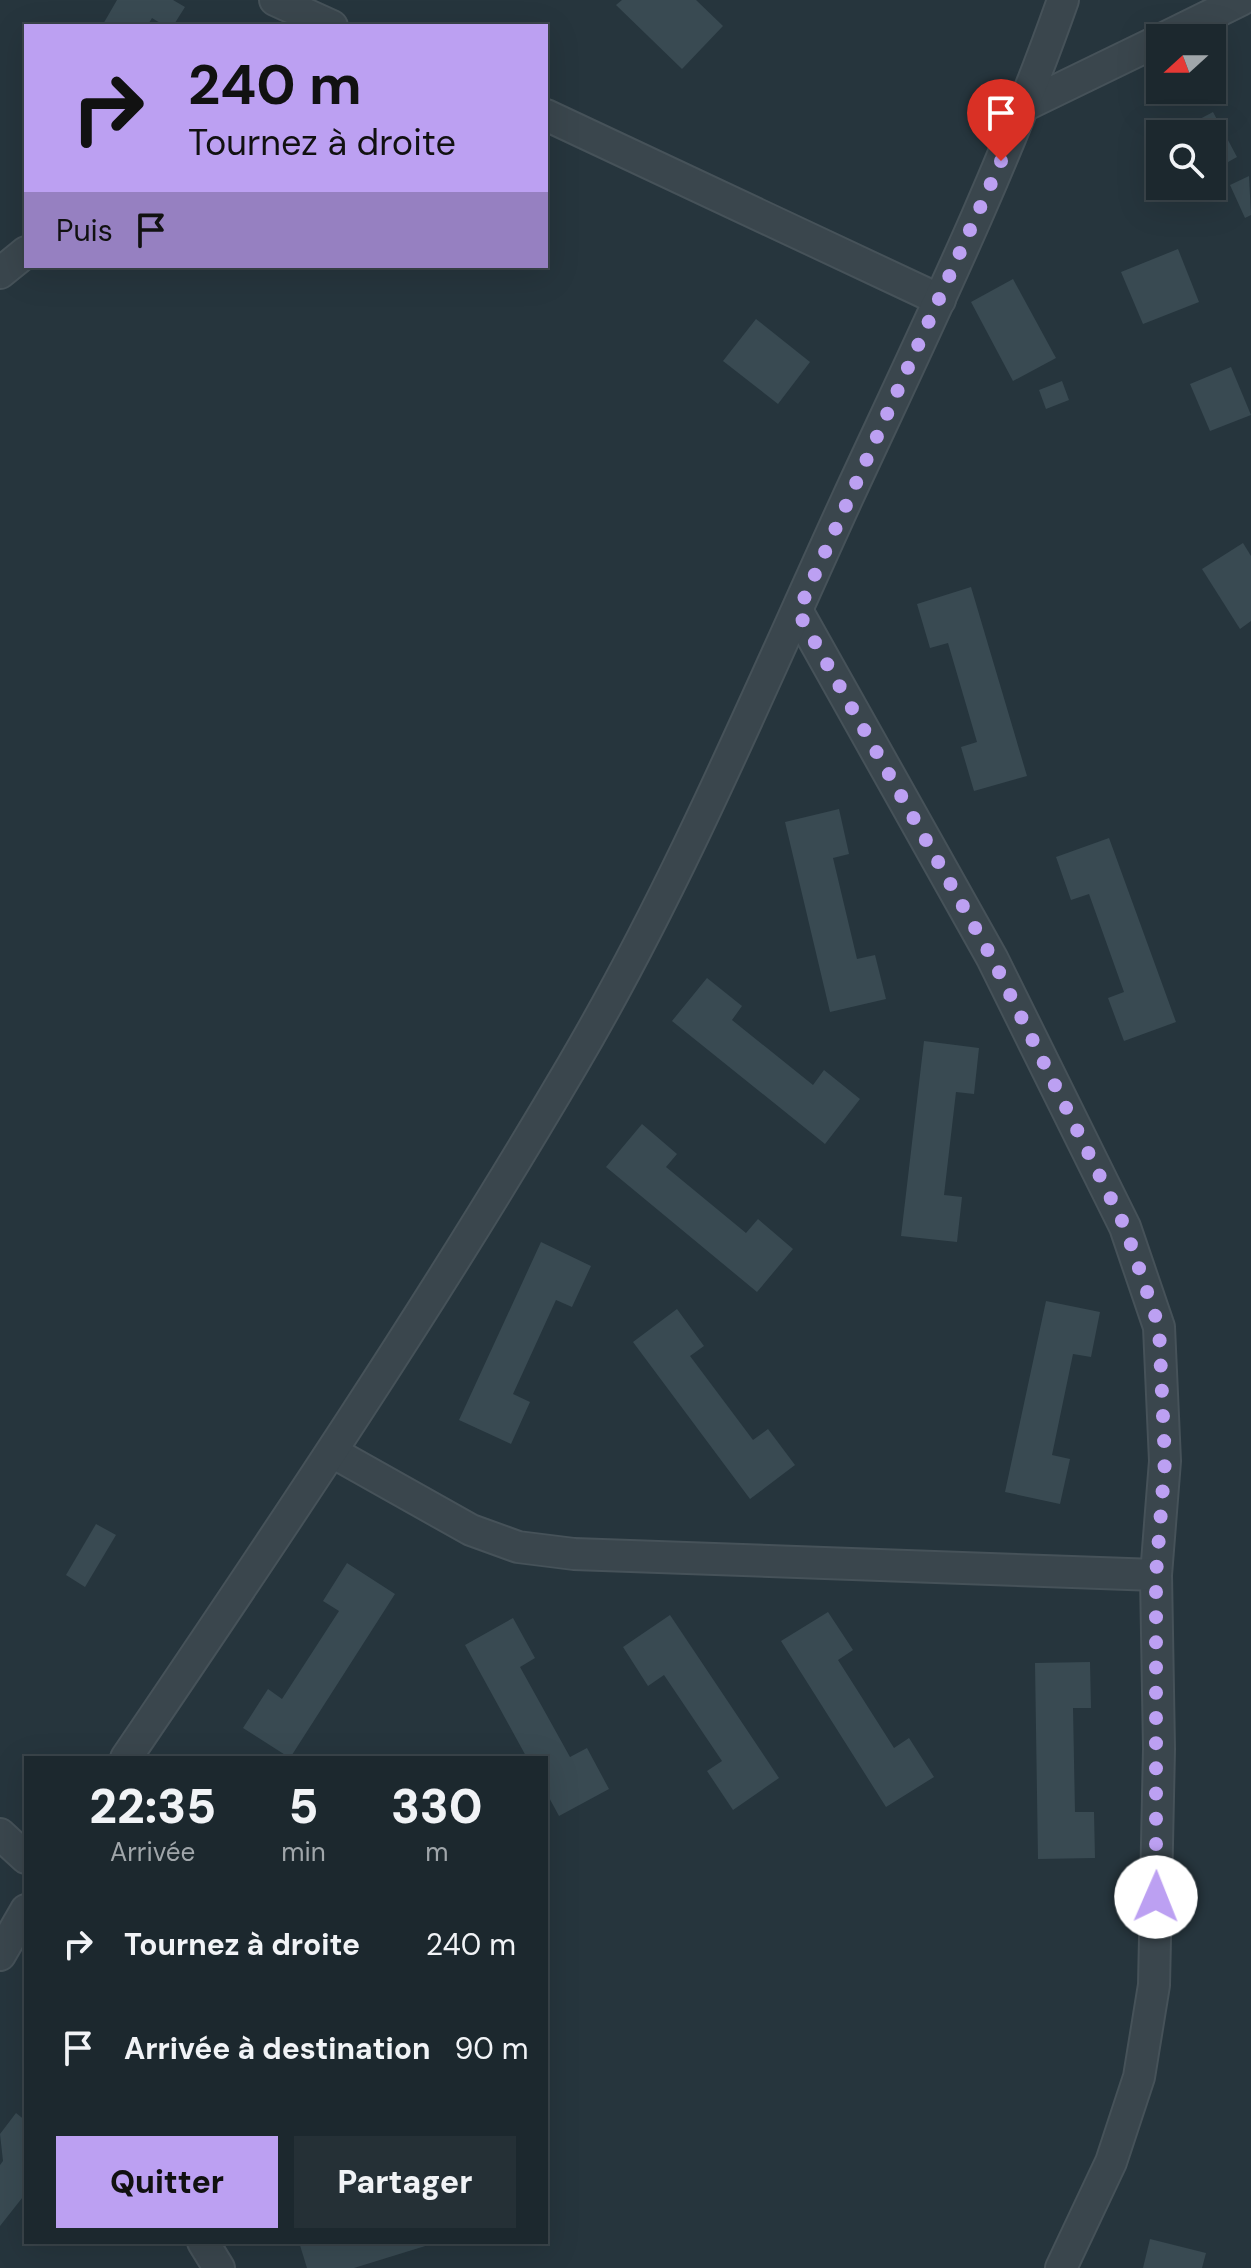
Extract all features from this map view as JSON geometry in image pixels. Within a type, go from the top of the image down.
[{"type":"street","points":[[275,0],[328,24]]},
{"type":"street","points":[[127,1756],[334,1453],[574,1064],[696,833],[798,612],[1026,105],[1063,0]]},
{"type":"street","points":[[1185,24],[1211,7],[1241,0]]},
{"type":"street","points":[[1026,105],[1146,47]]},
{"type":"street","points":[[548,116],[940,300]]},
{"type":"street","points":[[0,273],[24,254]]},
{"type":"street","points":[[798,612],[992,958],[1125,1227],[1143,1272],[1159,1327],[1165,1446],[1156,1575],[1159,1749],[1154,1985],[1139,2077],[1111,2162],[1061,2268]]},
{"type":"street","points":[[334,1453],[471,1530],[518,1547],[574,1554],[1156,1575]]},
{"type":"street","points":[[0,1834],[24,1856]]},
{"type":"street","points":[[0,1955],[24,1913]]},
{"type":"street","points":[[204,2244],[219,2268]]},
{"type":"building","points":[[117,0],[173,0],[185,7],[174,24],[162,24],[152,18],[148,24],[103,24]]},
{"type":"building","points":[[622,0],[696,0],[723,26],[682,69],[616,5]]},
{"type":"building","points":[[1213,112],[1217,120],[1198,120]]},
{"type":"building","points":[[1226,136],[1237,157],[1226,163]]},
{"type":"building","points":[[1249,176],[1251,215],[1245,218],[1230,185]]},
{"type":"building","points":[[1178,249],[1199,302],[1143,324],[1121,272]]},
{"type":"building","points":[[1013,279],[1056,358],[1013,381],[971,302]]},
{"type":"building","points":[[756,319],[810,362],[778,404],[723,361]]},
{"type":"building","points":[[1231,367],[1251,415],[1210,431],[1190,384]]},
{"type":"building","points":[[1062,381],[1069,400],[1046,409],[1039,390]]},
{"type":"building","points":[[1243,543],[1251,556],[1251,621],[1240,629],[1202,569]]},
{"type":"building","points":[[971,587],[1027,776],[974,791],[961,747],[977,742],[948,643],[930,648],[917,604]]},
{"type":"building","points":[[839,809],[849,854],[833,858],[857,959],[875,955],[886,999],[830,1012],[785,822]]},
{"type":"building","points":[[1109,838],[1176,1022],[1124,1041],[1108,998],[1124,992],[1089,894],[1071,900],[1056,857]]},
{"type":"building","points":[[707,978],[742,1006],[732,1020],[813,1085],[824,1070],[860,1099],[825,1144],[672,1021]]},
{"type":"building","points":[[924,1041],[979,1048],[974,1094],[956,1092],[944,1195],[962,1197],[957,1242],[901,1236]]},
{"type":"building","points":[[642,1124],[677,1154],[666,1167],[746,1233],[758,1219],[793,1249],[757,1292],[606,1167]]},
{"type":"building","points":[[541,1242],[591,1266],[572,1307],[556,1300],[513,1394],[530,1402],[511,1444],[459,1420]]},
{"type":"building","points":[[1046,1301],[1100,1312],[1091,1357],[1073,1354],[1052,1455],[1070,1459],[1060,1504],[1005,1492]]},
{"type":"building","points":[[677,1309],[704,1346],[690,1356],[753,1440],[768,1429],[795,1465],[750,1499],[633,1342]]},
{"type":"building","points":[[96,1524],[116,1535],[85,1587],[66,1575]]},
{"type":"building","points":[[347,1563],[395,1594],[291,1756],[287,1756],[243,1728],[268,1689],[282,1699],[339,1611],[323,1601]]},
{"type":"building","points":[[828,1612],[853,1650],[838,1660],[894,1748],[909,1738],[934,1777],[886,1807],[781,1641]]},
{"type":"building","points":[[670,1615],[779,1778],[733,1810],[707,1771],[722,1761],[664,1675],[648,1686],[623,1647]]},
{"type":"building","points":[[513,1618],[535,1658],[520,1667],[570,1757],[587,1748],[609,1789],[559,1816],[548,1796],[548,1756],[526,1756],[465,1645]]},
{"type":"building","points":[[1090,1662],[1091,1708],[1073,1708],[1075,1812],[1094,1812],[1095,1858],[1038,1859],[1035,1663]]},
{"type":"building","points":[[16,2113],[24,2119],[24,2196],[0,2226],[0,2165],[3,2161],[0,2134]]},
{"type":"building","points":[[1150,2239],[1206,2253],[1202,2268],[1143,2268]]},
{"type":"building","points":[[300,2244],[432,2244],[354,2268],[307,2268]]},
{"type":"route","points":[[1001,161],[798,612],[992,958],[1125,1227],[1143,1272],[1159,1327],[1165,1461],[1156,1575],[1159,1749],[1156,1897]]}]
